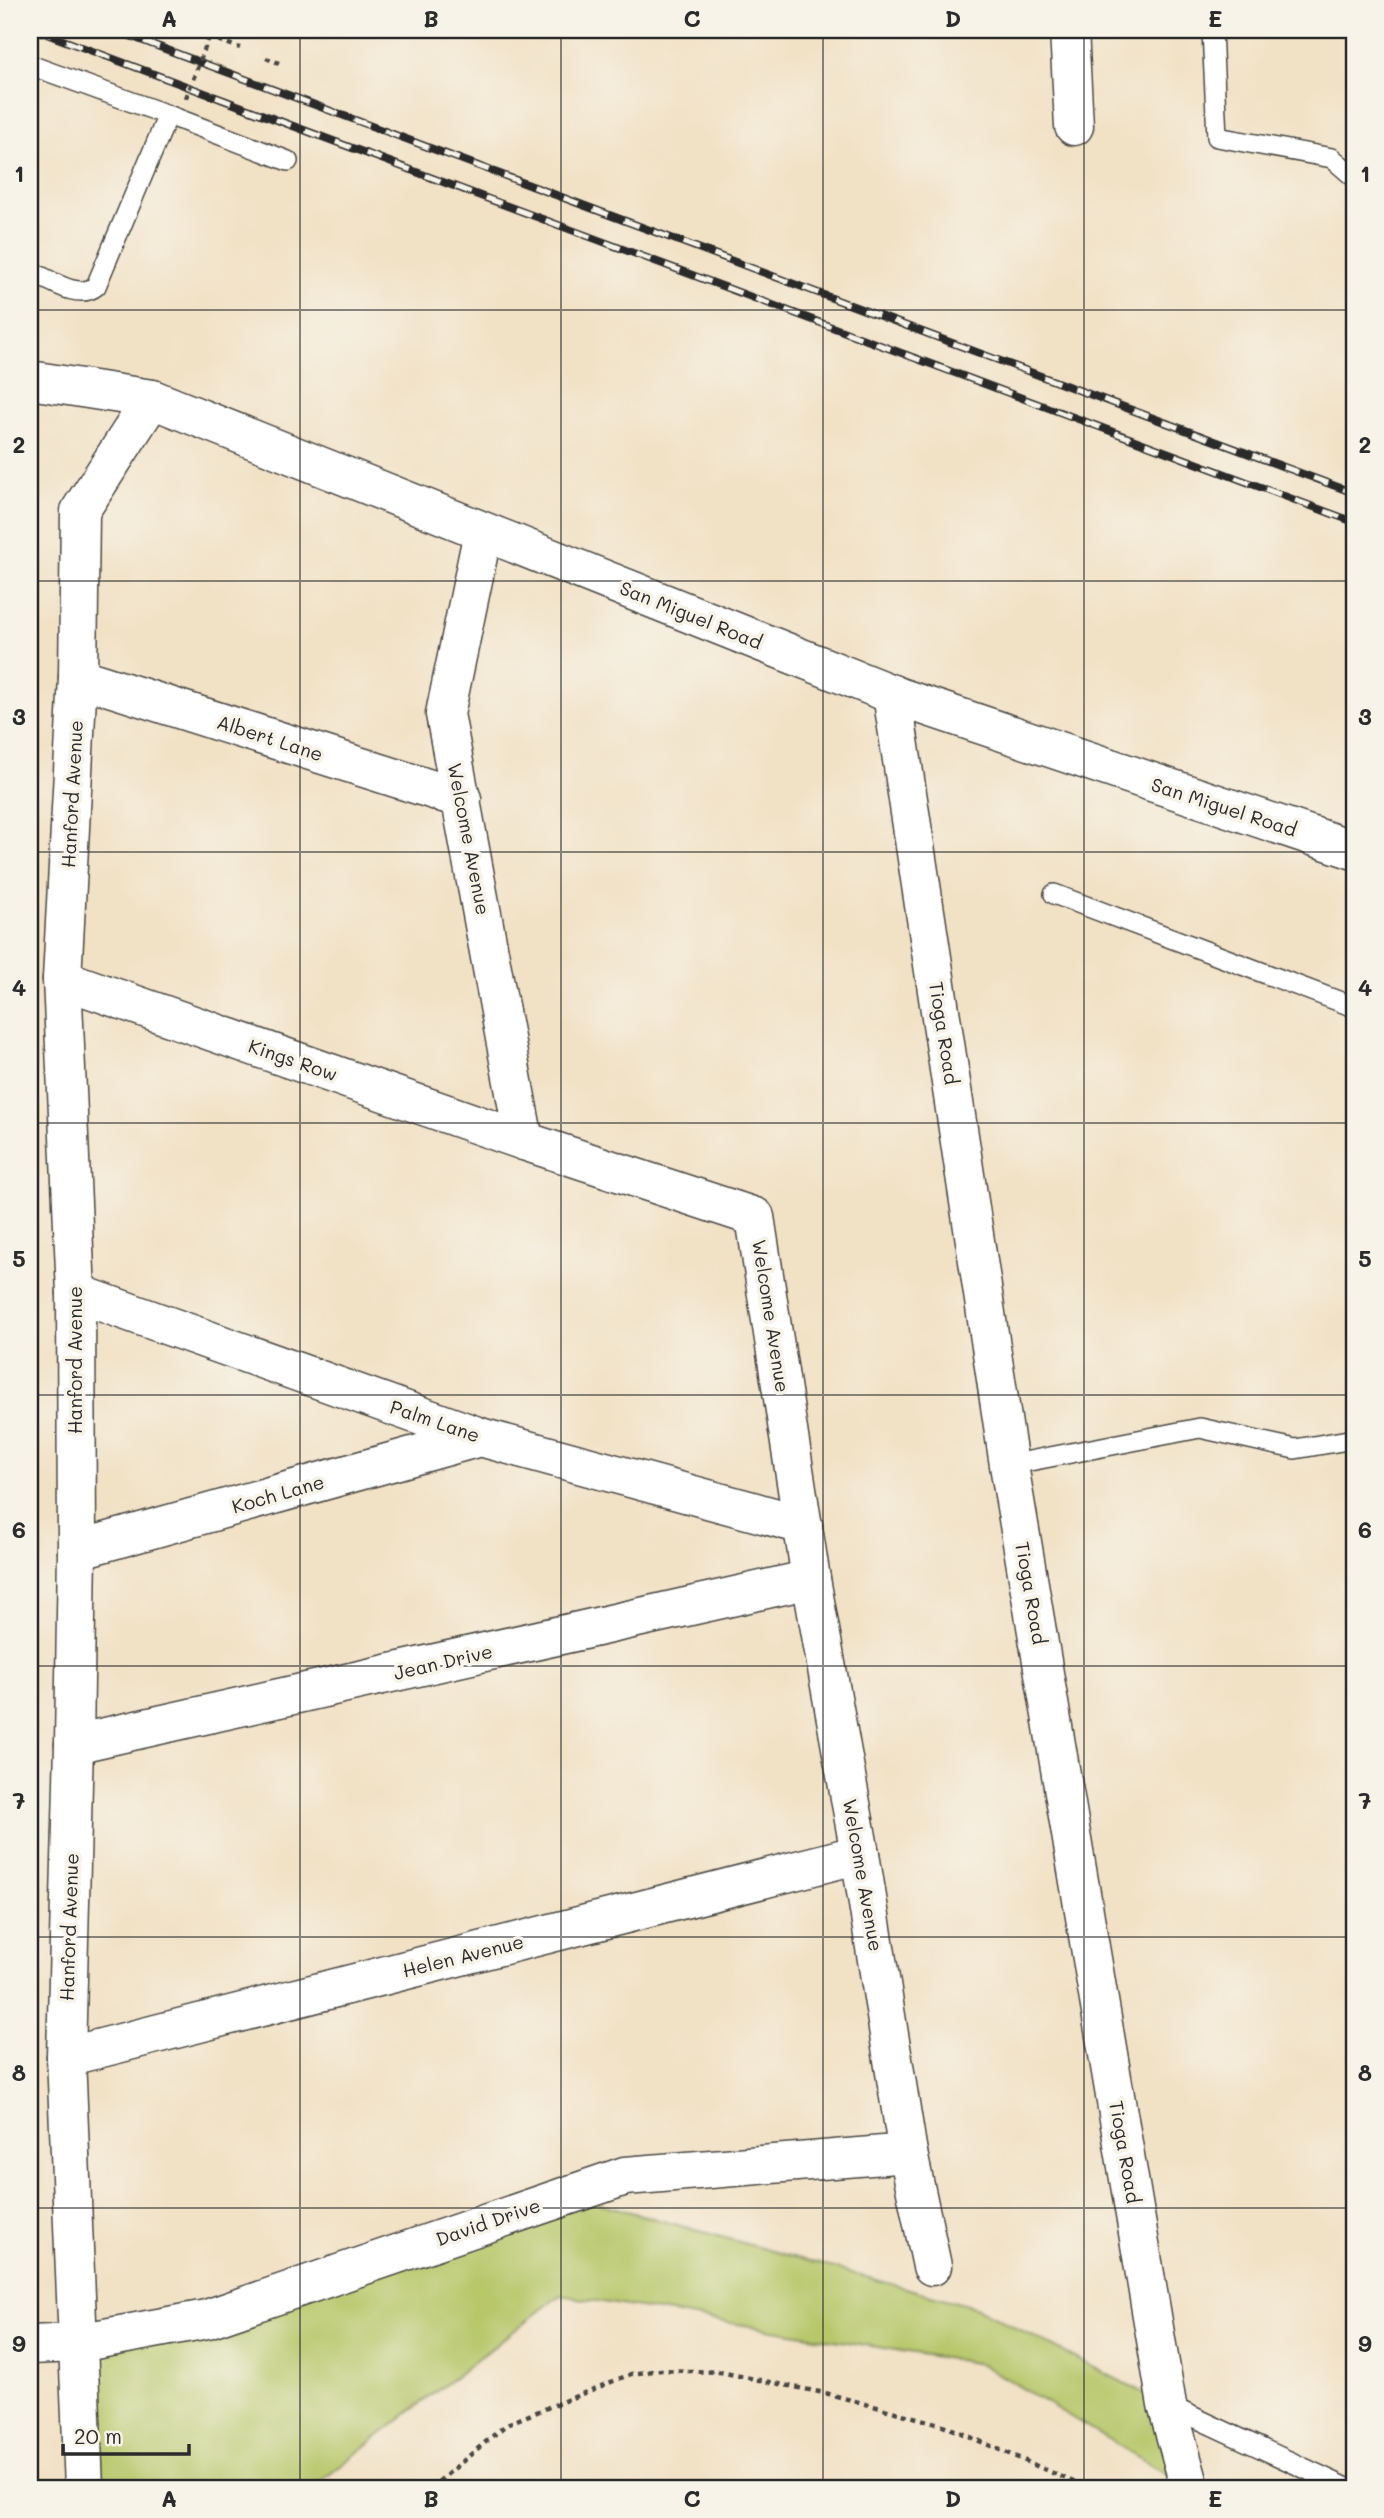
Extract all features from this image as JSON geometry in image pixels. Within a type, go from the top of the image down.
[{"type":"street","points":[[1069,30],[1074,127]]},
{"type":"street","name":"San Miguel Road","points":[[30,380],[152,399],[892,694],[1354,850]]},
{"type":"street","name":"Hanford Avenue","points":[[84,2488],[66,2057],[77,1550],[75,1293],[62,979],[78,677],[80,512],[152,399]]},
{"type":"street","name":"Welcome Avenue","points":[[483,532],[445,714],[524,1141],[755,1217],[811,1579],[860,1854],[908,2153],[932,2266]]},
{"type":"street","name":"Albert Lane","points":[[78,677],[462,799]]},
{"type":"street","name":"Tioga Road","points":[[892,694],[1009,1465],[1167,2405],[1190,2488]]},
{"type":"street","name":"Kings Row","points":[[62,979],[524,1141]]},
{"type":"street","name":"Palm Lane","points":[[75,1293],[480,1437],[803,1525]]},
{"type":"street","name":"Koch Lane","points":[[77,1550],[480,1437]]},
{"type":"street","name":"Jean Drive","points":[[74,1744],[811,1579]]},
{"type":"street","name":"Helen Avenue","points":[[66,2057],[860,1854]]},
{"type":"street","name":"David Drive","points":[[30,2345],[78,2343],[207,2319],[625,2176],[908,2153]]},
{"type":"lane","points":[[1212,30],[1217,137],[1332,159],[1354,177]]},
{"type":"lane","points":[[30,65],[288,161]]},
{"type":"lane","points":[[30,271],[77,292],[89,291],[96,286],[168,116]]},
{"type":"lane","points":[[1054,894],[1354,1007]]},
{"type":"lane","points":[[1009,1465],[1200,1427],[1295,1449],[1354,1438]]},
{"type":"lane","points":[[1167,2405],[1347,2488]]},
{"type":"path","points":[[186,98],[209,37],[240,48]]},
{"type":"path","points":[[265,58],[279,63]]},
{"type":"path","points":[[431,2488],[507,2424],[631,2374],[661,2370],[734,2375],[829,2394],[943,2425],[1087,2488]]},
{"type":"green space","points":[[569,2195],[978,2308],[1167,2405],[1189,2487],[981,2364],[560,2295],[312,2488],[84,2488],[78,2343]]},
{"type":"railway","points":[[36,30],[1354,522]]},
{"type":"railway","points":[[114,30],[1354,493]]}]
